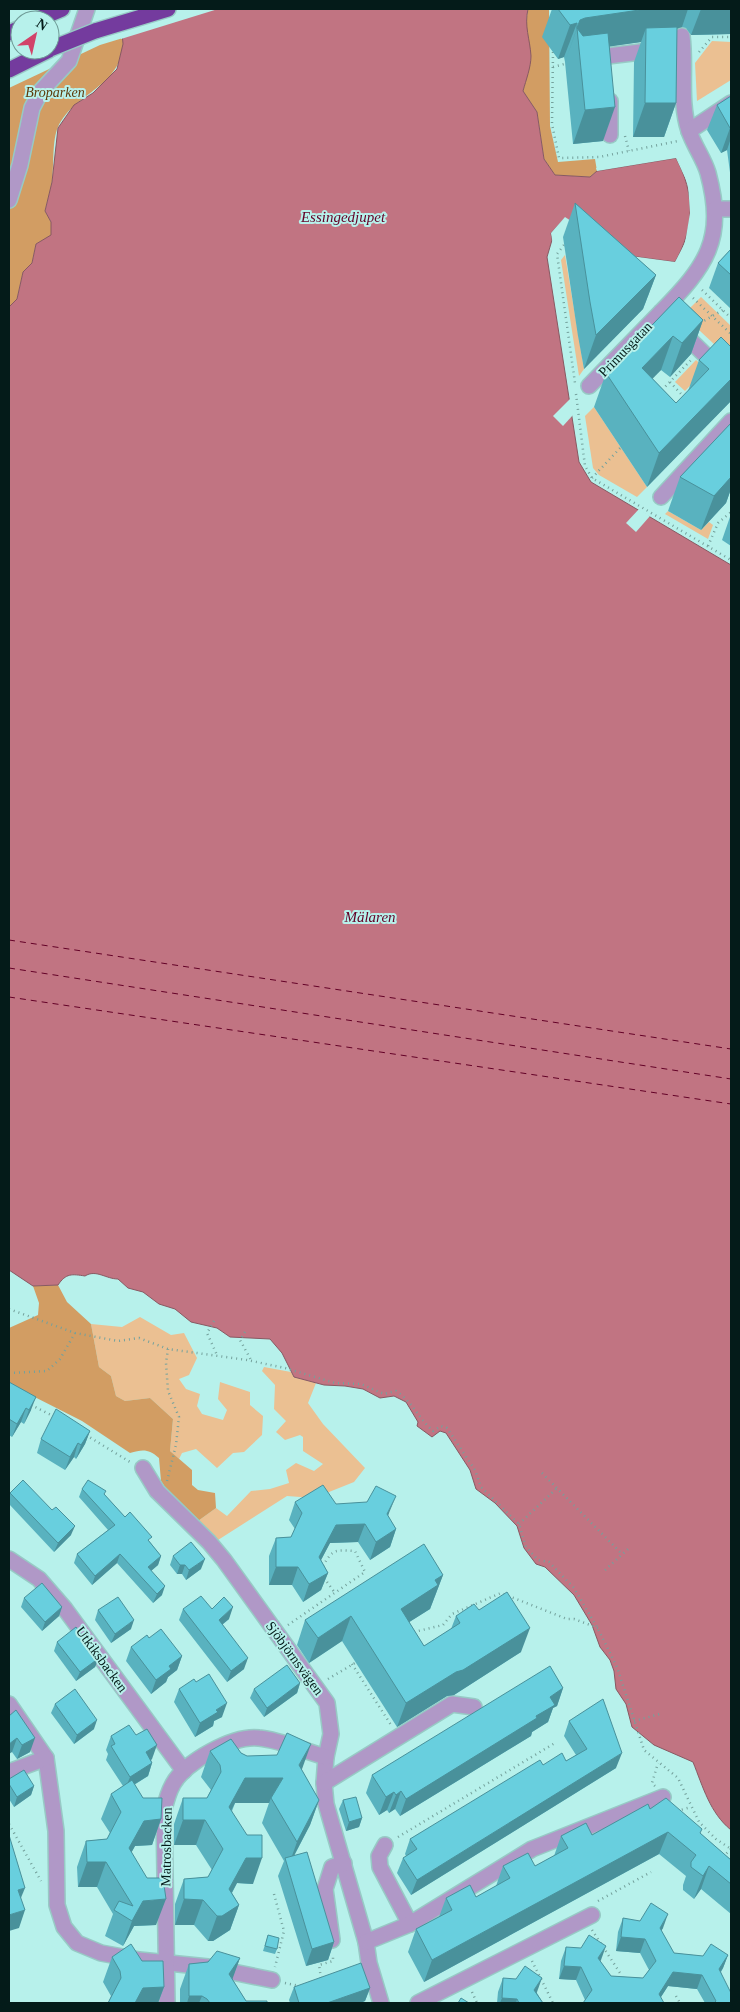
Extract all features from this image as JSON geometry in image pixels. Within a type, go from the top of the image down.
[{"type":"highway","points":[[60,45],[95,31],[168,9]]},
{"type":"highway","points":[[9,70],[29,60]]},
{"type":"street","points":[[9,200],[20,165],[32,108],[41,91],[69,61],[87,9]]},
{"type":"street","points":[[574,61],[650,50],[686,48]]},
{"type":"street","name":"Primusgatan","points":[[589,386],[692,280],[702,265],[713,232],[716,210],[707,172],[686,135],[686,48]]},
{"type":"street","points":[[611,55],[611,72]]},
{"type":"street","points":[[610,90],[610,135]]},
{"type":"street","points":[[686,135],[731,103]]},
{"type":"street","points":[[716,210],[731,209]]},
{"type":"street","name":"Primusgatan","points":[[661,312],[731,380]]},
{"type":"street","points":[[661,496],[731,421]]},
{"type":"street","name":"Sjöbjörnsvägen","points":[[143,1468],[156,1491],[209,1542],[224,1560],[327,1703],[331,1719],[331,1734],[326,1758],[324,1783],[326,1804],[366,1942],[369,1963],[381,2003]]},
{"type":"street","name":"Utkiksbacken","points":[[9,1559],[39,1579],[65,1609],[184,1771]]},
{"type":"street","points":[[9,1704],[46,1758],[56,1831],[57,1905],[64,1927],[77,1943],[101,1954],[232,1971],[272,1980]]},
{"type":"street","points":[[324,1783],[452,1704],[474,1708]]},
{"type":"street","name":"Matrosbacken","points":[[167,2003],[164,1810],[174,1783],[184,1771],[225,1744],[242,1738],[259,1738],[326,1758]]},
{"type":"street","points":[[9,1772],[46,1758]]},
{"type":"street","points":[[366,1942],[410,1924],[532,1849],[663,1797]]},
{"type":"street","points":[[385,1845],[379,1856],[380,1867],[410,1924]]},
{"type":"street","points":[[332,1940],[325,1889],[332,1867],[344,1863]]},
{"type":"street","points":[[418,2003],[588,1917]]},
{"type":"path","points":[[686,48],[712,37],[731,37]]},
{"type":"path","points":[[553,52],[552,124],[559,158],[599,157],[666,145],[686,135]]},
{"type":"path","points":[[552,67],[574,61]]},
{"type":"path","points":[[564,245],[558,254],[585,466],[592,478],[731,560]]},
{"type":"path","points":[[701,289],[731,318]]},
{"type":"path","points":[[693,298],[731,334]]},
{"type":"path","points":[[694,326],[723,310]]},
{"type":"path","points":[[658,394],[696,355]]},
{"type":"path","points":[[670,382],[684,396],[679,402]]},
{"type":"path","points":[[592,478],[625,442]]},
{"type":"path","points":[[708,546],[718,523],[731,512]]},
{"type":"path","points":[[9,1309],[75,1333],[118,1341],[139,1338],[168,1349],[251,1361],[285,1368],[335,1383],[360,1384],[384,1394],[396,1391],[406,1398],[424,1423],[433,1431],[441,1426],[447,1428],[475,1470],[481,1487],[519,1524],[526,1547],[538,1560],[549,1562],[574,1588],[598,1628],[617,1667],[644,1750],[678,1778],[699,1822],[716,1839],[731,1849],[719,1861]]},
{"type":"path","points":[[214,1321],[207,1333],[218,1356]]},
{"type":"path","points":[[245,1332],[240,1340],[251,1361]]},
{"type":"path","points":[[9,1372],[47,1371],[60,1359],[75,1333]]},
{"type":"path","points":[[167,1482],[176,1445],[179,1417],[168,1391],[166,1363],[168,1349]]},
{"type":"path","points":[[26,1402],[59,1419]]},
{"type":"path","points":[[84,1433],[123,1460],[143,1468]]},
{"type":"path","points":[[542,1473],[622,1554]]},
{"type":"path","points":[[519,1524],[557,1488]]},
{"type":"path","points":[[605,1570],[628,1549]]},
{"type":"path","points":[[276,1633],[335,1593],[365,1572],[355,1551],[337,1550],[330,1553],[322,1567],[321,1574],[335,1593]]},
{"type":"path","points":[[405,1634],[443,1625],[452,1614],[501,1593],[567,1619],[574,1619],[598,1628]]},
{"type":"path","points":[[316,1687],[353,1664],[399,1737]]},
{"type":"path","points":[[634,1721],[660,1714]]},
{"type":"path","points":[[385,1845],[555,1743]]},
{"type":"path","points":[[658,1762],[652,1783],[663,1797],[671,1812],[691,1807]]},
{"type":"path","points":[[9,1824],[37,1871],[48,1895],[57,1905]]},
{"type":"path","points":[[622,1976],[588,1917],[596,1902],[651,1872]]},
{"type":"path","points":[[274,1894],[284,1931],[272,1980],[299,1986],[307,1984]]},
{"type":"path","points":[[526,1949],[553,2003]]},
{"type":"path","points":[[319,1965],[322,1979]]},
{"type":"path","points":[[314,1982],[328,1977]]},
{"type":"path","points":[[676,1996],[680,2003]]},
{"type":"shaded area","points":[[712,41],[731,42],[731,80],[697,101],[695,63]]},
{"type":"shaded area","points":[[565,255],[584,369],[579,376],[561,260]]},
{"type":"shaded area","points":[[701,297],[731,326],[731,360],[683,315]]},
{"type":"shaded area","points":[[696,360],[706,369],[685,391],[675,382]]},
{"type":"shaded area","points":[[594,407],[647,487],[637,497],[599,475],[593,468],[585,416]]},
{"type":"shaded area","points":[[668,511],[701,530],[709,522],[713,525],[708,539],[665,514]]},
{"type":"shaded area","points":[[140,1317],[171,1335],[184,1333],[197,1358],[189,1375],[179,1379],[186,1389],[200,1394],[197,1406],[202,1414],[223,1420],[227,1410],[218,1399],[220,1382],[250,1392],[250,1405],[263,1416],[262,1435],[244,1452],[233,1453],[217,1468],[196,1449],[182,1453],[179,1459],[170,1451],[173,1419],[150,1398],[125,1401],[116,1396],[111,1376],[99,1367],[91,1324],[122,1327]]},
{"type":"shaded area","points":[[264,1367],[291,1372],[294,1377],[316,1383],[308,1403],[323,1424],[365,1468],[354,1482],[314,1498],[287,1496],[218,1540],[198,1521],[216,1508],[227,1516],[251,1491],[270,1489],[289,1483],[286,1470],[296,1463],[314,1471],[323,1464],[303,1451],[303,1437],[300,1435],[285,1440],[276,1432],[286,1421],[274,1409],[275,1385],[262,1371]]},
{"type":"green space","points":[[528,9],[549,9],[550,126],[558,162],[595,159],[597,171],[590,177],[555,175],[544,159],[537,112],[523,91],[531,57],[525,30]]},
{"type":"green space","name":"Broparken","points":[[123,38],[121,54],[116,68],[108,78],[66,115],[58,127],[54,146],[53,175],[45,211],[51,222],[51,236],[36,244],[32,263],[23,272],[17,299],[9,307],[9,88],[100,45]]},
{"type":"green space","points":[[58,1285],[67,1302],[91,1324],[99,1367],[111,1376],[116,1396],[125,1401],[150,1398],[173,1419],[170,1451],[192,1470],[192,1485],[198,1490],[215,1493],[216,1508],[198,1521],[169,1493],[161,1481],[159,1458],[155,1455],[146,1451],[130,1453],[82,1421],[9,1384],[9,1328],[38,1315],[39,1303],[33,1286]]},
{"type":"water","name":"Mälaren","points":[[120,9],[528,9],[527,27],[531,60],[523,91],[537,112],[544,159],[555,175],[590,177],[597,171],[676,158],[687,185],[690,210],[689,223],[682,249],[675,262],[623,255],[565,218],[551,233],[552,240],[547,257],[579,462],[591,482],[731,565],[731,1830],[712,1808],[693,1762],[654,1745],[632,1727],[626,1704],[616,1689],[614,1671],[610,1660],[600,1647],[592,1625],[574,1595],[545,1567],[536,1564],[524,1548],[517,1526],[495,1503],[476,1489],[470,1470],[446,1433],[440,1431],[432,1437],[417,1426],[418,1422],[406,1402],[394,1396],[380,1398],[363,1389],[324,1385],[294,1377],[282,1353],[270,1339],[230,1337],[217,1328],[191,1322],[175,1309],[159,1304],[143,1292],[128,1288],[118,1279],[97,1274],[73,1275],[64,1278],[58,1285],[33,1286],[9,1270],[9,307],[17,299],[23,272],[32,263],[36,244],[51,235],[51,222],[45,211],[52,182],[58,128],[74,105],[93,93],[117,69],[123,44]]},
{"type":"pier","points":[[118,9],[218,9],[121,39]]},
{"type":"pier","points":[[676,156],[690,183],[693,213],[687,244],[677,264],[622,258],[566,221],[553,234],[553,245],[551,233],[565,217],[623,255],[675,262],[685,243],[690,213],[688,184],[676,158],[597,171],[596,168]]},
{"type":"pier","points":[[571,398],[573,415],[563,426],[553,416]]},
{"type":"pier","points":[[639,509],[650,516],[636,532],[626,523]]},
{"type":"building","points":[[558,9],[646,9],[585,18],[580,20],[577,28],[577,23],[570,25]]},
{"type":"building","points":[[677,27],[676,103],[645,103],[646,28]]},
{"type":"building","points":[[577,28],[583,36],[608,33],[615,107],[585,110]]},
{"type":"building","points":[[731,96],[731,127],[730,128],[717,105]]},
{"type":"building","points":[[575,203],[656,275],[596,335],[590,302]]},
{"type":"building","points":[[731,249],[731,275],[718,263]]},
{"type":"building","points":[[679,297],[703,320],[682,343],[673,336],[642,368],[676,403],[709,369],[699,360],[721,337],[731,347],[731,379],[659,453],[606,373]]},
{"type":"building","points":[[731,423],[731,477],[714,496],[680,477]]},
{"type":"building","points":[[9,1382],[36,1397],[29,1410],[26,1408],[17,1424],[9,1419]]},
{"type":"building","points":[[56,1409],[90,1431],[81,1445],[78,1443],[70,1457],[41,1439]]},
{"type":"building","points":[[23,1480],[52,1510],[56,1507],[75,1526],[58,1543],[10,1493]]},
{"type":"building","points":[[88,1480],[106,1491],[104,1494],[125,1517],[130,1512],[152,1537],[148,1540],[161,1556],[148,1567],[165,1586],[157,1594],[120,1554],[95,1576],[77,1554],[115,1525],[82,1489]]},
{"type":"building","points":[[323,1485],[336,1504],[367,1502],[376,1486],[396,1496],[387,1514],[396,1529],[376,1542],[365,1524],[336,1525],[319,1557],[328,1573],[309,1584],[298,1567],[276,1567],[276,1538],[291,1537],[302,1513],[295,1502]]},
{"type":"building","points":[[191,1542],[205,1559],[189,1570],[185,1565],[180,1565],[173,1556]]},
{"type":"building","points":[[424,1544],[443,1575],[435,1580],[438,1585],[401,1609],[424,1646],[460,1623],[456,1616],[474,1604],[479,1610],[507,1592],[530,1628],[406,1703],[351,1616],[318,1638],[305,1620]]},
{"type":"building","points":[[42,1583],[62,1607],[45,1622],[24,1598]]},
{"type":"building","points":[[201,1596],[212,1609],[224,1597],[233,1607],[219,1620],[248,1658],[231,1671],[183,1609]]},
{"type":"building","points":[[118,1597],[134,1620],[115,1634],[98,1610]]},
{"type":"building","points":[[76,1627],[99,1658],[80,1672],[57,1642]]},
{"type":"building","points":[[161,1629],[182,1656],[169,1666],[171,1669],[156,1680],[131,1647],[147,1635],[149,1638]]},
{"type":"building","points":[[287,1665],[300,1683],[267,1708],[254,1689]]},
{"type":"building","points":[[550,1666],[563,1688],[550,1697],[555,1705],[406,1799],[401,1791],[396,1795],[394,1792],[386,1797],[372,1775]]},
{"type":"building","points":[[209,1674],[227,1703],[216,1710],[218,1712],[200,1723],[179,1689],[194,1679],[196,1682]]},
{"type":"building","points":[[75,1689],[97,1720],[77,1735],[55,1704]]},
{"type":"building","points":[[603,1699],[622,1753],[417,1880],[403,1858],[417,1849],[410,1839],[540,1760],[543,1765],[562,1753],[566,1761],[587,1749],[569,1721]]},
{"type":"building","points":[[16,1710],[35,1738],[22,1745],[17,1738],[9,1744],[9,1716]]},
{"type":"building","points":[[129,1725],[136,1735],[147,1729],[157,1745],[146,1752],[152,1763],[130,1777],[111,1746],[115,1744],[111,1736]]},
{"type":"building","points":[[287,1733],[311,1744],[299,1765],[319,1800],[297,1842],[271,1798],[283,1778],[245,1778],[229,1807],[247,1835],[262,1835],[262,1858],[246,1858],[229,1889],[239,1905],[222,1916],[217,1916],[203,1900],[184,1899],[184,1879],[208,1877],[223,1849],[205,1820],[183,1820],[183,1798],[207,1798],[221,1772],[220,1765],[210,1751],[231,1739],[241,1753],[247,1756],[277,1755]]},
{"type":"building","points":[[24,1770],[34,1786],[17,1797],[9,1784],[9,1779]]},
{"type":"building","points":[[132,1780],[143,1798],[162,1798],[161,1819],[144,1821],[129,1848],[147,1878],[163,1878],[166,1899],[143,1901],[132,1921],[114,1910],[119,1901],[133,1906],[106,1862],[87,1862],[86,1841],[107,1839],[121,1812],[111,1794]]},
{"type":"building","points":[[356,1797],[362,1818],[349,1822],[343,1800]]},
{"type":"building","points":[[666,1798],[702,1829],[700,1833],[731,1860],[731,1884],[709,1866],[703,1876],[691,1867],[691,1862],[696,1855],[668,1832],[432,1960],[416,1929],[452,1910],[446,1898],[470,1885],[476,1897],[510,1878],[503,1866],[528,1853],[535,1866],[568,1848],[561,1836],[586,1823],[592,1835],[648,1804],[650,1809]]},
{"type":"building","points":[[9,1835],[25,1888],[18,1890],[25,1910],[9,1915]]},
{"type":"building","points":[[307,1852],[334,1942],[312,1949],[285,1858]]},
{"type":"building","points":[[651,1903],[668,1914],[660,1928],[674,1953],[703,1956],[711,1944],[728,1955],[719,1969],[731,1993],[731,2003],[714,2003],[716,2001],[702,1975],[673,1972],[659,1994],[664,2003],[583,2003],[592,1990],[581,1967],[564,1966],[566,1947],[581,1948],[589,1935],[606,1946],[598,1958],[611,1976],[643,1978],[656,1961],[645,1939],[621,1937],[623,1918],[640,1921]]},
{"type":"building","points":[[268,1935],[279,1938],[277,1949],[265,1946]]},
{"type":"building","points":[[131,1944],[142,1961],[163,1961],[164,1987],[143,1988],[135,2003],[108,2003],[121,1978],[120,1971],[112,1957]]},
{"type":"building","points":[[217,1951],[240,1958],[229,1974],[246,2001],[267,2001],[267,2003],[210,2003],[202,1996],[189,1996],[189,1964],[208,1962]]},
{"type":"building","points":[[361,1963],[370,1988],[327,2003],[299,2003],[294,1987]]},
{"type":"building","points":[[525,1966],[542,1978],[534,1990],[543,2003],[519,2003],[517,1999],[502,1998],[503,1978],[516,1979]]},
{"type":"building","points":[[461,1998],[469,2003],[458,2003]]},
{"type":"ferry route","points":[[9,940],[731,1049]]},
{"type":"ferry route","points":[[9,968],[731,1079]]},
{"type":"ferry route","points":[[9,997],[731,1104]]},
{"type":"water label","name":"Essingedjupet","points":[[343,217]]}]
